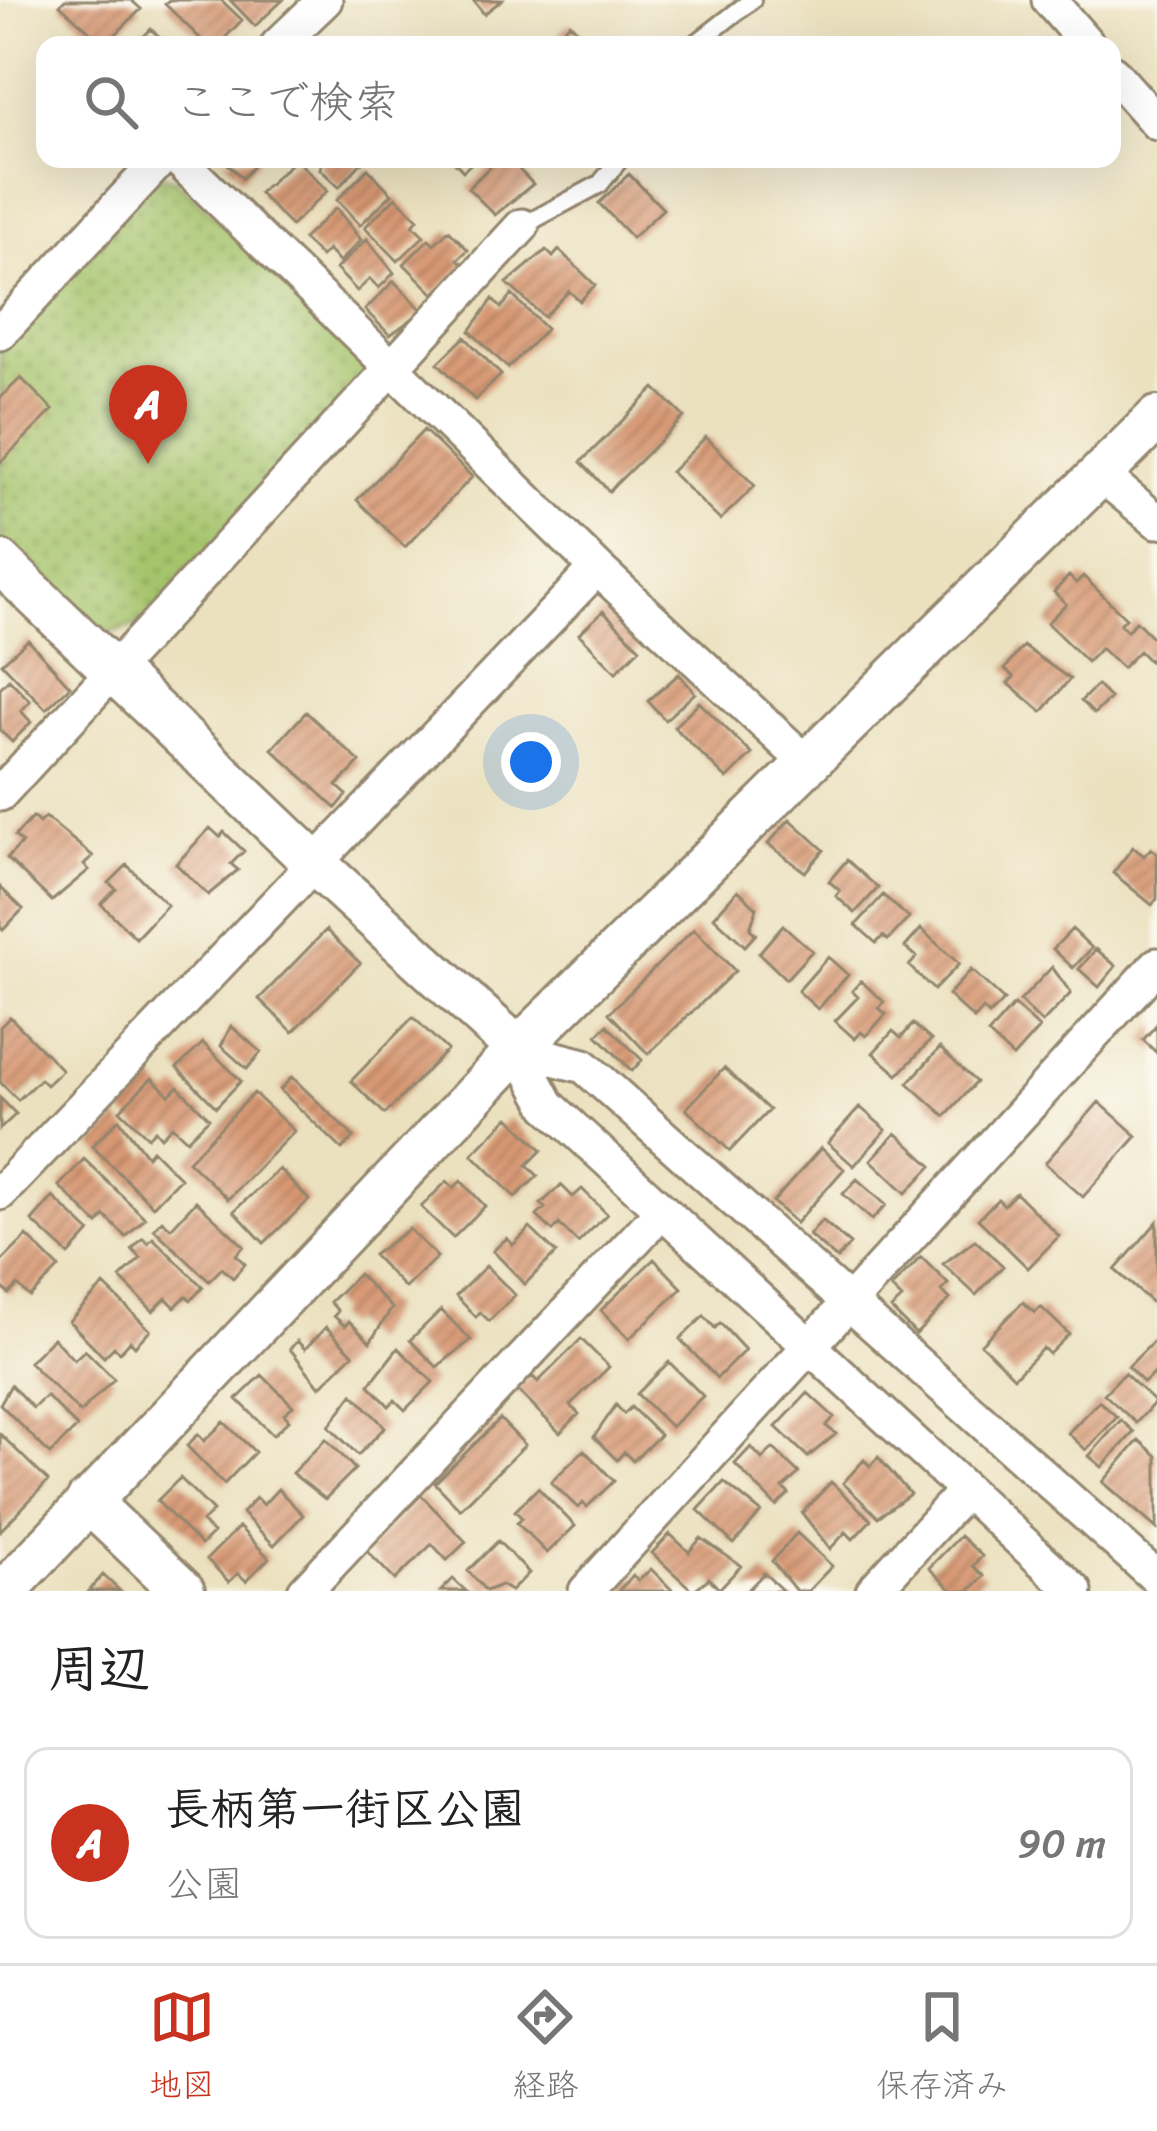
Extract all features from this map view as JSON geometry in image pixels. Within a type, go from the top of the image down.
[{"type":"street","points":[[287,36],[325,0]]},
{"type":"street","points":[[1049,0],[1080,36]]},
{"type":"street","points":[[1121,82],[1157,123]]},
{"type":"street","points":[[0,332],[153,168]]},
{"type":"street","points":[[187,168],[597,568],[805,761]]},
{"type":"street","points":[[0,794],[522,226]]},
{"type":"street","points":[[5,1591],[518,1049],[1157,418]]},
{"type":"street","points":[[1100,473],[1157,521]]},
{"type":"street","points":[[0,562],[314,863],[518,1049],[548,1105],[1075,1591]]},
{"type":"street","points":[[0,1193],[597,568]]},
{"type":"street","points":[[586,1591],[1157,964]]},
{"type":"street","points":[[518,1049],[584,1066],[1150,1577]]},
{"type":"street","points":[[305,1591],[662,1211]]},
{"type":"street","points":[[873,1591],[965,1491]]},
{"type":"street","points":[[88,1501],[183,1591]]},
{"type":"lane","points":[[706,36],[752,0]]},
{"type":"lane","points":[[522,226],[600,184],[613,168]]},
{"type":"green space","points":[[153,174],[175,179],[359,351],[371,382],[152,622],[98,635],[0,546],[0,336]]},
{"type":"building","points":[[65,0],[131,0],[141,9],[114,36],[95,36],[60,5]]},
{"type":"building","points":[[169,0],[221,0],[242,20],[227,36],[198,36],[165,4]]},
{"type":"building","points":[[230,0],[283,0],[255,26]]},
{"type":"building","points":[[473,0],[502,0],[484,14]]},
{"type":"building","points":[[570,23],[582,36],[556,36]]},
{"type":"building","points":[[232,168],[251,168],[242,178]]},
{"type":"building","points":[[286,168],[305,168],[327,191],[291,226],[259,193]]},
{"type":"building","points":[[320,168],[357,168],[339,187]]},
{"type":"building","points":[[489,168],[518,168],[533,184],[495,215],[468,188]]},
{"type":"building","points":[[368,169],[392,194],[360,225],[337,200]]},
{"type":"building","points":[[629,174],[663,209],[632,238],[599,203]]},
{"type":"building","points":[[396,197],[418,219],[413,225],[424,236],[398,261],[365,227]]},
{"type":"building","points":[[336,208],[361,240],[339,262],[328,250],[321,257],[303,239]]},
{"type":"building","points":[[449,230],[468,250],[458,259],[464,265],[434,294],[404,264],[429,239],[434,244]]},
{"type":"building","points":[[367,239],[394,273],[379,288],[370,279],[357,291],[336,269]]},
{"type":"building","points":[[546,250],[553,257],[559,250],[595,285],[580,301],[569,291],[544,317],[507,283]]},
{"type":"building","points":[[394,281],[423,311],[390,335],[365,310]]},
{"type":"building","points":[[512,295],[546,329],[508,368],[470,331],[493,299],[501,308]]},
{"type":"building","points":[[465,337],[501,375],[475,400],[438,363]]},
{"type":"building","points":[[21,378],[53,410],[0,463],[0,398]]},
{"type":"building","points":[[655,388],[684,417],[609,491],[581,462]]},
{"type":"building","points":[[424,430],[472,477],[405,547],[357,500]]},
{"type":"building","points":[[706,437],[755,486],[720,520],[671,472]]},
{"type":"building","points":[[1069,576],[1076,583],[1083,576],[1126,618],[1120,624],[1127,631],[1136,621],[1157,642],[1157,652],[1149,661],[1139,651],[1122,668],[1101,648],[1087,662],[1047,623],[1066,604],[1054,592]]},
{"type":"building","points":[[603,611],[640,648],[616,672],[579,634]]},
{"type":"building","points":[[28,640],[70,686],[46,709],[2,663]]},
{"type":"building","points":[[1023,646],[1070,679],[1042,712],[1008,683],[1014,677],[1005,669]]},
{"type":"building","points":[[679,674],[695,693],[665,720],[648,701]]},
{"type":"building","points":[[9,679],[30,701],[21,711],[31,722],[12,742],[0,730],[0,688]]},
{"type":"building","points":[[1097,685],[1110,698],[1094,714],[1081,701]]},
{"type":"building","points":[[699,702],[752,754],[727,779],[674,727]]},
{"type":"building","points":[[306,712],[360,762],[337,786],[347,795],[336,808],[272,749]]},
{"type":"building","points":[[33,817],[39,823],[45,817],[93,856],[84,865],[89,870],[52,901],[7,858],[22,843],[15,836]]},
{"type":"building","points":[[790,819],[824,850],[805,872],[768,844]]},
{"type":"building","points":[[210,828],[220,837],[224,832],[244,851],[231,864],[238,870],[208,895],[176,864]]},
{"type":"building","points":[[1133,847],[1144,856],[1151,848],[1157,853],[1157,899],[1152,905],[1113,873]]},
{"type":"building","points":[[847,860],[878,888],[855,913],[836,896],[840,891],[829,881]]},
{"type":"building","points":[[127,865],[167,905],[136,938],[101,904],[116,889],[109,883]]},
{"type":"building","points":[[0,887],[23,909],[3,930],[0,927]]},
{"type":"building","points":[[738,890],[757,908],[750,929],[756,934],[745,946],[714,917]]},
{"type":"building","points":[[883,895],[909,918],[888,940],[883,936],[876,943],[856,925]]},
{"type":"building","points":[[783,925],[812,951],[786,979],[759,953]]},
{"type":"building","points":[[694,929],[735,971],[648,1054],[609,1013]]},
{"type":"building","points":[[921,929],[959,964],[934,990],[909,966],[917,957],[905,947]]},
{"type":"building","points":[[1072,929],[1092,948],[1073,968],[1053,949]]},
{"type":"building","points":[[326,930],[360,963],[293,1032],[259,999]]},
{"type":"building","points":[[1096,949],[1116,966],[1099,987],[1079,969]]},
{"type":"building","points":[[828,957],[848,975],[818,1009],[798,991]]},
{"type":"building","points":[[1052,967],[1071,993],[1042,1023],[1020,1001]]},
{"type":"building","points":[[971,970],[1004,1000],[989,1015],[983,1009],[974,1019],[948,995]]},
{"type":"building","points":[[861,981],[884,1002],[879,1008],[886,1014],[866,1036],[861,1032],[855,1039],[835,1021],[858,997],[852,991]]},
{"type":"building","points":[[1014,1005],[1039,1028],[1013,1057],[988,1034]]},
{"type":"building","points":[[10,1017],[62,1070],[46,1085],[40,1079],[18,1100],[0,1082],[0,1027]]},
{"type":"building","points":[[413,1017],[447,1050],[385,1114],[351,1081]]},
{"type":"building","points":[[913,1024],[931,1040],[898,1075],[873,1053],[893,1031],[901,1038]]},
{"type":"building","points":[[1157,1024],[1157,1053],[1143,1040]]},
{"type":"building","points":[[607,1025],[642,1060],[632,1071],[597,1035]]},
{"type":"building","points":[[231,1026],[261,1052],[247,1069],[221,1046]]},
{"type":"building","points":[[203,1043],[241,1081],[216,1107],[177,1068]]},
{"type":"building","points":[[940,1048],[976,1082],[945,1116],[908,1083]]},
{"type":"building","points":[[724,1068],[769,1110],[730,1151],[686,1109]]},
{"type":"building","points":[[292,1077],[354,1137],[342,1149],[280,1090]]},
{"type":"building","points":[[152,1078],[169,1095],[178,1087],[209,1118],[187,1140],[172,1126],[161,1137],[155,1130],[148,1137],[120,1110]]},
{"type":"building","points":[[254,1093],[294,1131],[228,1199],[188,1161]]},
{"type":"building","points":[[0,1098],[16,1114],[0,1129]]},
{"type":"building","points":[[1099,1102],[1137,1136],[1083,1197],[1045,1163]]},
{"type":"building","points":[[860,1107],[886,1130],[854,1166],[828,1143]]},
{"type":"building","points":[[509,1117],[542,1150],[527,1165],[538,1176],[515,1197],[472,1154]]},
{"type":"building","points":[[119,1119],[147,1156],[152,1150],[180,1178],[153,1206],[92,1146]]},
{"type":"building","points":[[896,1133],[932,1166],[906,1193],[871,1160]]},
{"type":"building","points":[[821,1148],[844,1169],[796,1223],[773,1202]]},
{"type":"building","points":[[84,1159],[145,1218],[126,1237],[105,1216],[98,1224],[59,1186]]},
{"type":"building","points":[[279,1169],[309,1200],[264,1243],[234,1211]]},
{"type":"building","points":[[857,1179],[886,1205],[872,1220],[843,1194]]},
{"type":"building","points":[[447,1181],[454,1188],[461,1181],[485,1206],[453,1238],[421,1207]]},
{"type":"building","points":[[561,1185],[573,1197],[582,1189],[607,1214],[578,1243],[559,1224],[553,1231],[537,1216],[545,1208],[541,1204]]},
{"type":"building","points":[[1016,1193],[1059,1236],[1028,1268],[978,1219],[998,1199],[1004,1205]]},
{"type":"building","points":[[53,1197],[90,1232],[69,1255],[32,1221]]},
{"type":"building","points":[[196,1201],[244,1246],[236,1255],[245,1264],[233,1278],[222,1268],[209,1281],[154,1229],[162,1220],[171,1228]]},
{"type":"building","points":[[822,1220],[850,1244],[837,1259],[809,1235]]},
{"type":"building","points":[[1157,1222],[1157,1307],[1115,1270]]},
{"type":"building","points":[[530,1228],[556,1253],[525,1284],[493,1251],[507,1238],[513,1245]]},
{"type":"building","points":[[409,1229],[437,1257],[405,1288],[373,1255]]},
{"type":"building","points":[[27,1236],[59,1268],[30,1297],[18,1285],[9,1294],[0,1285],[0,1263]]},
{"type":"building","points":[[143,1238],[148,1243],[153,1238],[203,1287],[191,1300],[186,1296],[175,1307],[166,1298],[153,1311],[120,1278],[141,1258],[132,1249]]},
{"type":"building","points":[[975,1240],[1003,1266],[976,1295],[943,1264]]},
{"type":"building","points":[[921,1257],[948,1284],[941,1291],[950,1299],[916,1334],[891,1309],[902,1299],[891,1288]]},
{"type":"building","points":[[654,1259],[682,1288],[629,1339],[601,1310]]},
{"type":"building","points":[[486,1266],[515,1295],[489,1321],[480,1312],[476,1317],[456,1296]]},
{"type":"building","points":[[358,1274],[392,1308],[370,1342],[349,1321],[345,1326],[334,1316],[338,1311],[330,1302]]},
{"type":"building","points":[[104,1285],[150,1330],[135,1346],[130,1341],[120,1352],[114,1347],[104,1357],[69,1321]]},
{"type":"building","points":[[1023,1302],[1035,1313],[1041,1307],[1069,1334],[1049,1354],[1043,1348],[1014,1377],[981,1344]]},
{"type":"building","points":[[441,1310],[471,1340],[437,1367],[410,1340]]},
{"type":"building","points":[[704,1316],[715,1328],[720,1323],[745,1350],[717,1378],[680,1339]]},
{"type":"building","points":[[326,1327],[353,1354],[320,1387],[290,1349],[297,1341],[305,1349]]},
{"type":"building","points":[[53,1338],[74,1360],[85,1350],[114,1379],[80,1413],[29,1362]]},
{"type":"building","points":[[1157,1338],[1157,1370],[1144,1383],[1128,1367]]},
{"type":"building","points":[[581,1339],[609,1367],[570,1405],[579,1414],[560,1433],[517,1390],[532,1376],[538,1382]]},
{"type":"building","points":[[398,1348],[433,1382],[405,1410],[395,1400],[389,1406],[369,1385]]},
{"type":"building","points":[[669,1362],[703,1396],[671,1427],[637,1394]]},
{"type":"building","points":[[1124,1373],[1155,1402],[1136,1423],[1104,1394]]},
{"type":"building","points":[[262,1375],[293,1406],[284,1414],[289,1420],[273,1435],[237,1399]]},
{"type":"building","points":[[11,1385],[33,1408],[46,1396],[77,1427],[50,1454],[0,1404]]},
{"type":"building","points":[[808,1393],[834,1417],[826,1426],[836,1434],[808,1457],[776,1427]]},
{"type":"building","points":[[353,1394],[385,1427],[358,1455],[329,1426]]},
{"type":"building","points":[[1099,1401],[1117,1417],[1086,1450],[1068,1433]]},
{"type":"building","points":[[616,1405],[624,1414],[631,1407],[660,1435],[633,1461],[624,1452],[617,1460],[594,1437]]},
{"type":"building","points":[[500,1419],[525,1445],[460,1509],[435,1483]]},
{"type":"building","points":[[1121,1420],[1134,1432],[1102,1467],[1089,1456]]},
{"type":"building","points":[[224,1422],[255,1452],[224,1484],[187,1446],[198,1434],[204,1441]]},
{"type":"building","points":[[0,1434],[48,1481],[0,1531]]},
{"type":"building","points":[[326,1439],[355,1469],[325,1499],[292,1473]]},
{"type":"building","points":[[1139,1440],[1157,1456],[1157,1529],[1103,1482]]},
{"type":"building","points":[[751,1447],[762,1459],[773,1448],[799,1473],[783,1488],[789,1494],[776,1506],[735,1464]]},
{"type":"building","points":[[584,1450],[614,1481],[587,1507],[583,1503],[578,1508],[551,1482]]},
{"type":"building","points":[[878,1457],[910,1494],[878,1517],[843,1483],[864,1460],[870,1466]]},
{"type":"building","points":[[180,1478],[213,1511],[202,1522],[213,1533],[201,1545],[157,1501]]},
{"type":"building","points":[[724,1482],[761,1512],[734,1544],[698,1510]]},
{"type":"building","points":[[831,1482],[871,1520],[853,1539],[846,1532],[830,1549],[802,1513]]},
{"type":"building","points":[[538,1488],[575,1526],[547,1553],[517,1523],[522,1518],[515,1511]]},
{"type":"building","points":[[278,1489],[303,1515],[274,1545],[242,1513],[256,1498],[263,1505]]},
{"type":"building","points":[[421,1495],[466,1542],[447,1560],[432,1544],[395,1580],[366,1550]]},
{"type":"building","points":[[239,1527],[269,1558],[246,1581],[238,1573],[229,1582],[207,1559]]},
{"type":"building","points":[[797,1533],[832,1566],[808,1591],[796,1591],[772,1561]]},
{"type":"building","points":[[670,1534],[689,1552],[701,1538],[741,1566],[719,1589],[709,1578],[693,1591],[652,1553]]},
{"type":"building","points":[[960,1536],[982,1556],[973,1566],[984,1576],[969,1591],[953,1591],[929,1568]]},
{"type":"building","points":[[498,1541],[529,1573],[511,1591],[501,1585],[486,1591],[468,1571]]},
{"type":"building","points":[[651,1569],[673,1591],[618,1591],[633,1576],[638,1581]]},
{"type":"building","points":[[764,1573],[783,1591],[747,1591]]},
{"type":"building","points":[[103,1575],[120,1591],[89,1591]]},
{"type":"building","points":[[453,1579],[466,1591],[441,1591]]},
{"type":"place","name":"長柄第一街区公園","points":[[148,464]]}]
